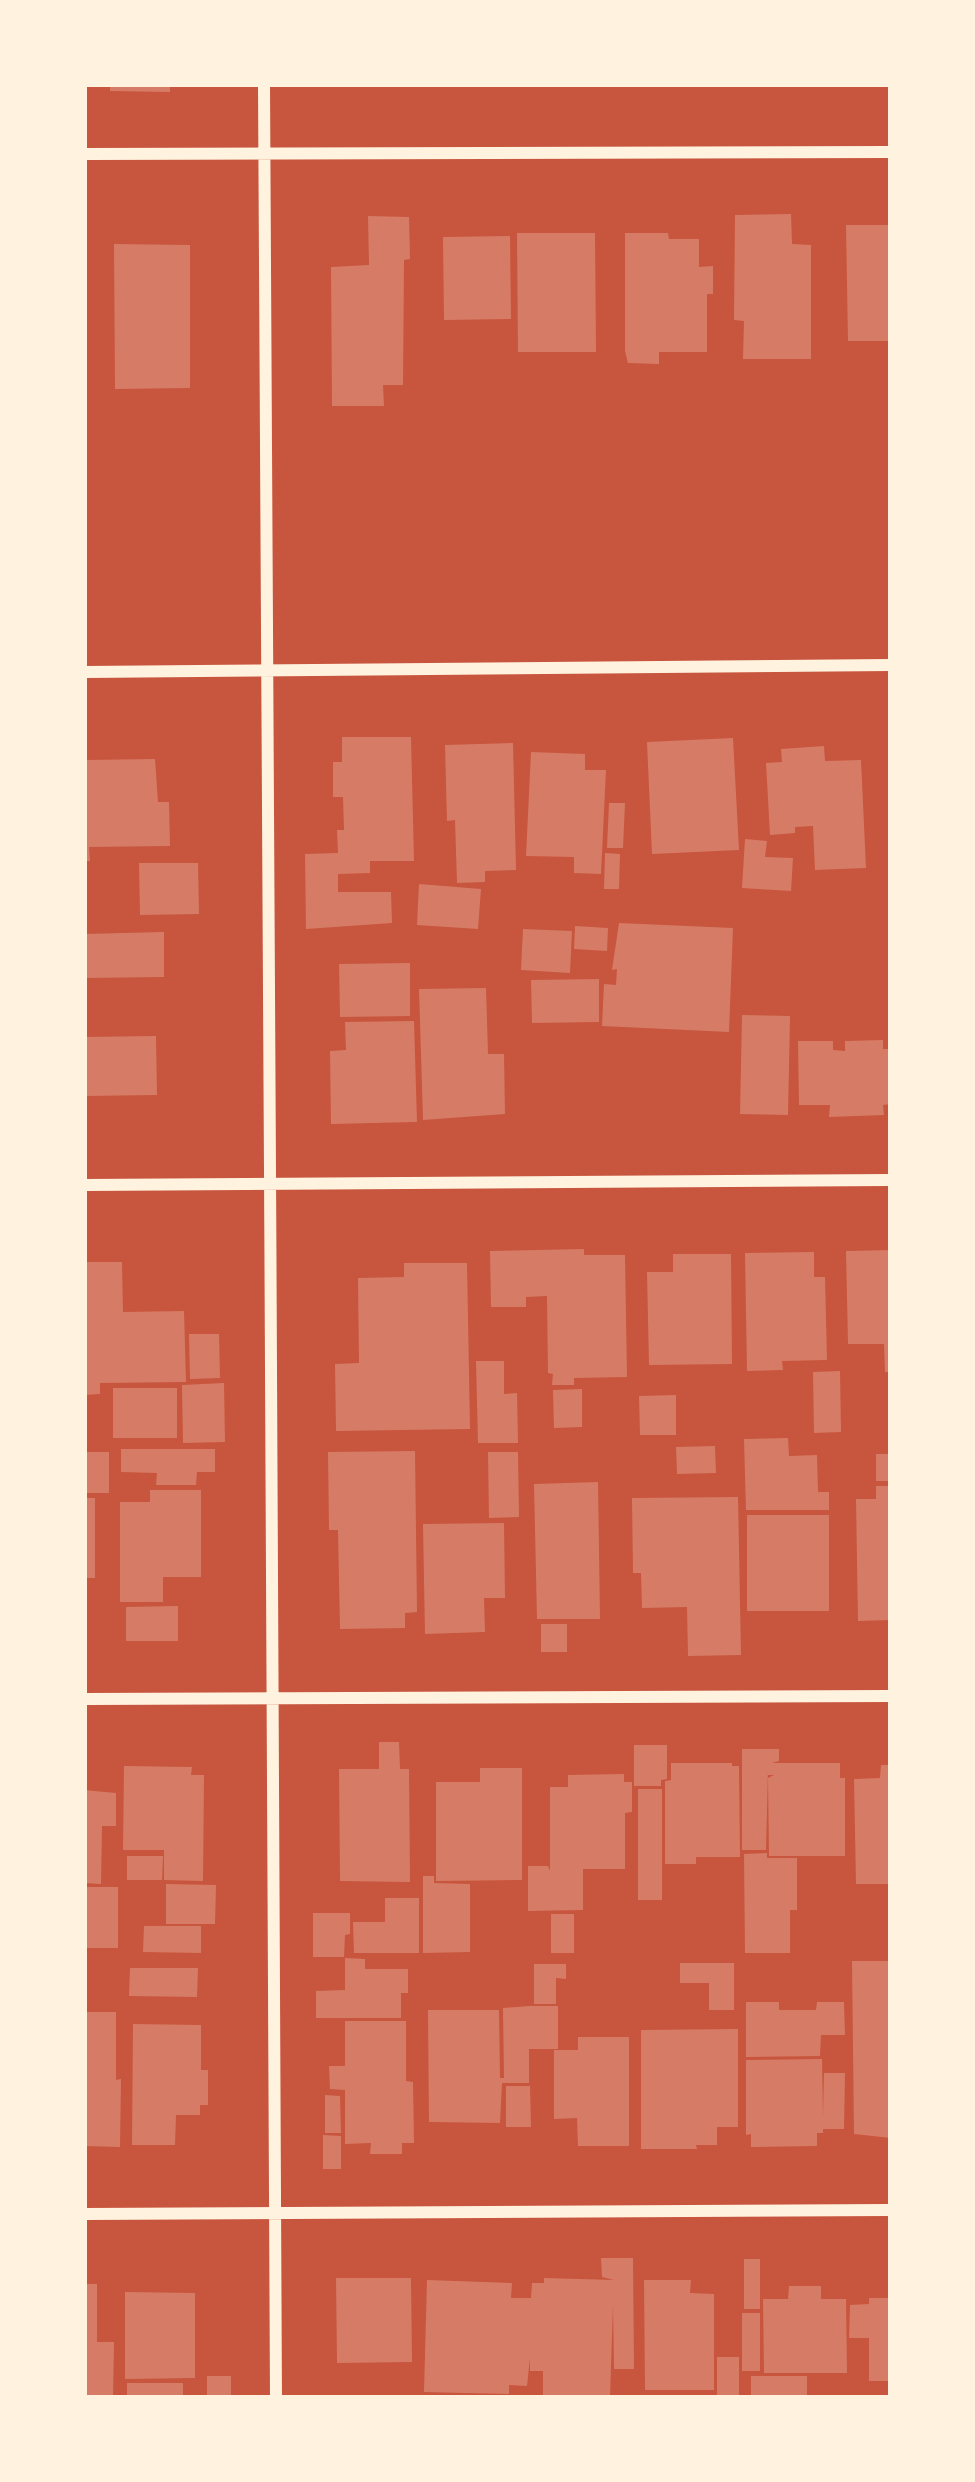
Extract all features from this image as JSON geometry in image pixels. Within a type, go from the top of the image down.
[{"type":"street","points":[[264,84],[276,2398]]},
{"type":"street","points":[[84,154],[891,152]]},
{"type":"street","points":[[84,671],[891,665]]},
{"type":"street","points":[[84,1185],[891,1180]]},
{"type":"street","points":[[84,1699],[891,1696]]},
{"type":"street","points":[[84,2214],[891,2210]]},
{"type":"building","points":[[110,84],[170,84],[170,92],[110,91]]},
{"type":"building","points":[[791,214],[792,244],[811,245],[811,359],[743,359],[744,321],[734,320],[735,215]]},
{"type":"building","points":[[368,216],[409,217],[403,385],[383,385],[384,406],[332,406],[331,267],[369,265]]},
{"type":"building","points":[[846,225],[891,225],[891,341],[848,341]]},
{"type":"building","points":[[517,233],[595,233],[596,352],[518,352]]},
{"type":"building","points":[[625,233],[699,239],[699,267],[713,266],[713,294],[707,294],[707,352],[659,352],[659,364],[628,363]]},
{"type":"building","points":[[510,236],[511,319],[444,320],[443,237]]},
{"type":"building","points":[[114,244],[190,245],[190,388],[115,389]]},
{"type":"building","points":[[342,737],[411,737],[414,861],[370,861],[370,873],[338,874],[338,892],[391,892],[392,923],[306,929],[305,854],[338,853],[337,830],[344,830],[343,797],[333,797],[333,762],[342,762]]},
{"type":"building","points":[[733,738],[739,850],[652,854],[647,742]]},
{"type":"building","points":[[513,743],[516,870],[485,871],[485,882],[457,883],[455,820],[447,821],[445,745]]},
{"type":"building","points":[[824,746],[825,761],[861,760],[866,868],[815,870],[813,826],[770,835],[766,763],[782,762],[781,749]]},
{"type":"building","points":[[531,752],[585,754],[585,770],[606,770],[601,874],[574,873],[574,857],[526,856]]},
{"type":"building","points":[[155,759],[158,802],[169,802],[170,846],[89,847],[90,861],[84,861],[84,760]]},
{"type":"building","points":[[609,803],[625,803],[623,848],[607,848]]},
{"type":"building","points":[[745,839],[767,841],[765,857],[793,858],[791,891],[742,888]]},
{"type":"building","points":[[605,853],[620,854],[619,889],[604,889]]},
{"type":"building","points":[[139,863],[198,863],[199,914],[140,915]]},
{"type":"building","points":[[419,884],[481,889],[478,929],[417,925]]},
{"type":"building","points":[[619,923],[733,928],[729,1032],[602,1026],[604,984],[616,985],[617,969],[612,970]]},
{"type":"building","points":[[575,926],[608,928],[607,951],[574,949]]},
{"type":"building","points":[[523,929],[572,931],[570,973],[521,970]]},
{"type":"building","points":[[164,932],[164,977],[84,978],[84,934]]},
{"type":"building","points":[[410,963],[410,1016],[340,1017],[339,964]]},
{"type":"building","points":[[599,979],[599,1022],[532,1023],[531,980]]},
{"type":"building","points":[[486,988],[488,1054],[504,1054],[505,1114],[423,1120],[419,989]]},
{"type":"building","points":[[742,1015],[790,1016],[788,1115],[740,1114]]},
{"type":"building","points":[[414,1021],[417,1122],[331,1124],[330,1051],[346,1050],[345,1022]]},
{"type":"building","points":[[156,1036],[157,1095],[84,1096],[84,1037]]},
{"type":"building","points":[[883,1040],[883,1049],[891,1049],[891,1104],[883,1105],[884,1115],[829,1117],[830,1105],[799,1105],[798,1041],[833,1041],[833,1050],[845,1051],[845,1041]]},
{"type":"building","points":[[584,1249],[584,1255],[625,1255],[627,1377],[574,1378],[574,1385],[552,1385],[547,1296],[526,1297],[526,1307],[491,1307],[490,1251]]},
{"type":"building","points":[[891,1250],[891,1372],[885,1372],[884,1344],[848,1344],[846,1251]]},
{"type":"building","points":[[814,1252],[814,1277],[825,1277],[827,1360],[782,1361],[783,1370],[747,1371],[745,1253]]},
{"type":"building","points":[[673,1254],[731,1254],[732,1364],[649,1365],[647,1272],[673,1272]]},
{"type":"building","points":[[84,1262],[122,1262],[123,1312],[184,1311],[186,1382],[100,1383],[100,1394],[84,1395]]},
{"type":"building","points":[[404,1263],[467,1263],[470,1429],[336,1431],[335,1364],[359,1363],[358,1278],[404,1277]]},
{"type":"building","points":[[189,1334],[219,1334],[220,1378],[190,1379]]},
{"type":"building","points":[[476,1361],[504,1361],[504,1394],[517,1393],[518,1443],[478,1443]]},
{"type":"building","points":[[840,1371],[841,1432],[814,1433],[813,1372]]},
{"type":"building","points":[[224,1383],[225,1442],[183,1443],[182,1385]]},
{"type":"building","points":[[113,1388],[177,1388],[177,1438],[113,1438]]},
{"type":"building","points":[[582,1389],[582,1427],[554,1428],[553,1390]]},
{"type":"building","points":[[676,1395],[676,1435],[640,1435],[639,1396]]},
{"type":"building","points":[[788,1438],[789,1456],[817,1455],[818,1492],[829,1492],[829,1510],[746,1510],[744,1439]]},
{"type":"building","points":[[715,1446],[716,1473],[677,1474],[676,1447]]},
{"type":"building","points":[[121,1449],[215,1449],[215,1472],[197,1472],[196,1485],[156,1485],[157,1473],[121,1472]]},
{"type":"building","points":[[415,1451],[417,1612],[405,1613],[405,1628],[340,1629],[338,1530],[329,1530],[328,1452]]},
{"type":"building","points":[[86,1452],[109,1452],[109,1493],[87,1493]]},
{"type":"building","points":[[488,1452],[518,1452],[519,1517],[489,1518]]},
{"type":"building","points":[[876,1454],[891,1454],[891,1481],[876,1481]]},
{"type":"building","points":[[598,1482],[600,1619],[537,1619],[534,1484]]},
{"type":"building","points":[[876,1486],[891,1486],[891,1620],[858,1621],[856,1499],[876,1499]]},
{"type":"building","points":[[150,1490],[201,1490],[201,1577],[163,1577],[163,1602],[120,1602],[120,1502],[150,1502]]},
{"type":"building","points":[[738,1497],[741,1655],[688,1656],[687,1607],[642,1608],[641,1573],[633,1573],[632,1498]]},
{"type":"building","points":[[84,1498],[95,1498],[95,1578],[84,1578]]},
{"type":"building","points":[[747,1515],[829,1515],[829,1611],[747,1611]]},
{"type":"building","points":[[504,1523],[505,1598],[484,1598],[485,1632],[425,1634],[423,1524]]},
{"type":"building","points":[[178,1606],[178,1641],[126,1641],[126,1607]]},
{"type":"building","points":[[541,1624],[567,1624],[567,1652],[541,1652]]},
{"type":"building","points":[[379,1742],[399,1742],[400,1769],[409,1769],[410,1882],[340,1881],[339,1769],[379,1769]]},
{"type":"building","points":[[634,1745],[667,1745],[667,1779],[661,1780],[661,1786],[634,1786]]},
{"type":"building","points":[[742,1749],[779,1749],[779,1761],[772,1763],[840,1763],[840,1778],[845,1778],[845,1856],[769,1856],[768,1778],[774,1775],[768,1775],[768,1770],[766,1850],[742,1850]]},
{"type":"building","points":[[671,1763],[739,1766],[740,1857],[696,1857],[696,1864],[665,1864],[665,1781],[671,1780]]},
{"type":"building","points":[[881,1765],[891,1765],[891,1884],[856,1884],[854,1779],[880,1778]]},
{"type":"building","points":[[124,1766],[192,1767],[191,1775],[204,1775],[203,1881],[164,1880],[164,1850],[123,1850]]},
{"type":"building","points":[[480,1768],[522,1768],[522,1880],[436,1881],[436,1782],[480,1782]]},
{"type":"building","points":[[624,1774],[624,1782],[632,1782],[632,1812],[625,1813],[625,1869],[583,1869],[583,1910],[528,1911],[528,1866],[548,1866],[550,1871],[550,1787],[568,1787],[568,1775]]},
{"type":"building","points":[[638,1789],[662,1789],[662,1900],[638,1900]]},
{"type":"building","points":[[84,1790],[116,1793],[116,1826],[102,1826],[101,1884],[84,1883]]},
{"type":"building","points":[[767,1853],[767,1858],[797,1858],[797,1910],[790,1910],[790,1953],[745,1953],[744,1854]]},
{"type":"building","points":[[127,1856],[163,1856],[162,1880],[127,1880]]},
{"type":"building","points":[[423,1876],[434,1876],[434,1883],[470,1884],[470,1952],[423,1953]]},
{"type":"building","points":[[166,1884],[216,1885],[215,1924],[166,1924]]},
{"type":"building","points":[[84,1887],[118,1887],[118,1948],[87,1948]]},
{"type":"building","points":[[385,1898],[419,1898],[419,1953],[354,1953],[353,1922],[385,1922]]},
{"type":"building","points":[[313,1913],[350,1913],[344,1957],[313,1957]]},
{"type":"building","points":[[551,1914],[574,1914],[574,1953],[551,1953]]},
{"type":"building","points":[[144,1926],[201,1926],[201,1953],[143,1952]]},
{"type":"building","points":[[345,1958],[365,1959],[365,1969],[408,1969],[401,2018],[316,2018],[316,1991],[345,1990]]},
{"type":"building","points":[[852,1961],[891,1961],[891,2138],[854,2134]]},
{"type":"building","points":[[680,1963],[734,1963],[734,2010],[709,2010],[709,1983],[680,1983]]},
{"type":"building","points":[[534,1964],[566,1964],[566,1979],[556,1978],[556,2004],[534,2004]]},
{"type":"building","points":[[130,1968],[198,1968],[197,1997],[129,1996]]},
{"type":"building","points":[[746,2002],[779,2002],[779,2010],[816,2010],[817,2002],[844,2002],[845,2035],[821,2035],[820,2056],[746,2057]]},
{"type":"building","points":[[558,2006],[558,2049],[529,2049],[529,2083],[502,2083],[500,2123],[429,2122],[428,2010],[499,2010],[500,2078],[504,2078],[503,2008]]},
{"type":"building","points":[[85,2012],[116,2012],[120,2147],[84,2146]]},
{"type":"building","points":[[345,2021],[406,2021],[406,2081],[413,2082],[414,2143],[402,2143],[402,2154],[370,2154],[371,2143],[345,2144],[345,2090],[330,2089],[329,2066],[345,2066]]},
{"type":"building","points":[[133,2024],[201,2025],[201,2070],[208,2070],[208,2105],[200,2105],[200,2115],[176,2115],[175,2145],[132,2145]]},
{"type":"building","points":[[738,2029],[738,2127],[717,2127],[717,2145],[641,2149],[641,2030]]},
{"type":"building","points":[[578,2037],[629,2037],[629,2146],[578,2146],[577,2118],[554,2119],[554,2050],[578,2050]]},
{"type":"building","points":[[822,2059],[823,2117],[824,2073],[845,2073],[844,2129],[823,2129],[817,2133],[817,2146],[751,2147],[751,2134],[746,2135],[746,2060]]},
{"type":"building","points":[[506,2086],[530,2086],[531,2127],[506,2127]]},
{"type":"building","points":[[325,2095],[340,2096],[341,2133],[325,2133]]},
{"type":"building","points":[[323,2135],[341,2136],[341,2169],[323,2169]]},
{"type":"building","points":[[601,2258],[633,2258],[634,2369],[614,2369],[613,2305],[610,2398],[543,2398],[543,2371],[530,2371],[530,2358],[527,2386],[509,2385],[509,2394],[424,2392],[427,2280],[512,2283],[511,2298],[531,2298],[532,2283],[544,2283],[544,2278],[614,2280],[602,2277]]},
{"type":"building","points":[[744,2259],[760,2259],[760,2309],[744,2309]]},
{"type":"building","points":[[336,2278],[411,2278],[412,2362],[337,2363]]},
{"type":"building","points":[[644,2280],[691,2280],[690,2293],[714,2294],[714,2390],[645,2390]]},
{"type":"building","points":[[84,2284],[97,2284],[97,2342],[114,2342],[113,2398],[84,2398]]},
{"type":"building","points":[[789,2286],[821,2286],[821,2299],[846,2299],[847,2373],[764,2373],[763,2299],[788,2299]]},
{"type":"building","points":[[125,2292],[195,2293],[195,2378],[125,2379]]},
{"type":"building","points":[[869,2298],[891,2298],[891,2381],[869,2381],[869,2338],[849,2338],[850,2305],[869,2304]]},
{"type":"building","points":[[742,2313],[760,2313],[760,2371],[742,2371]]},
{"type":"building","points":[[717,2357],[739,2357],[739,2395],[717,2395]]},
{"type":"building","points":[[207,2376],[231,2376],[231,2398],[207,2398]]},
{"type":"building","points":[[751,2376],[807,2376],[807,2398],[751,2398]]},
{"type":"building","points":[[127,2383],[183,2383],[183,2398],[127,2398]]}]
